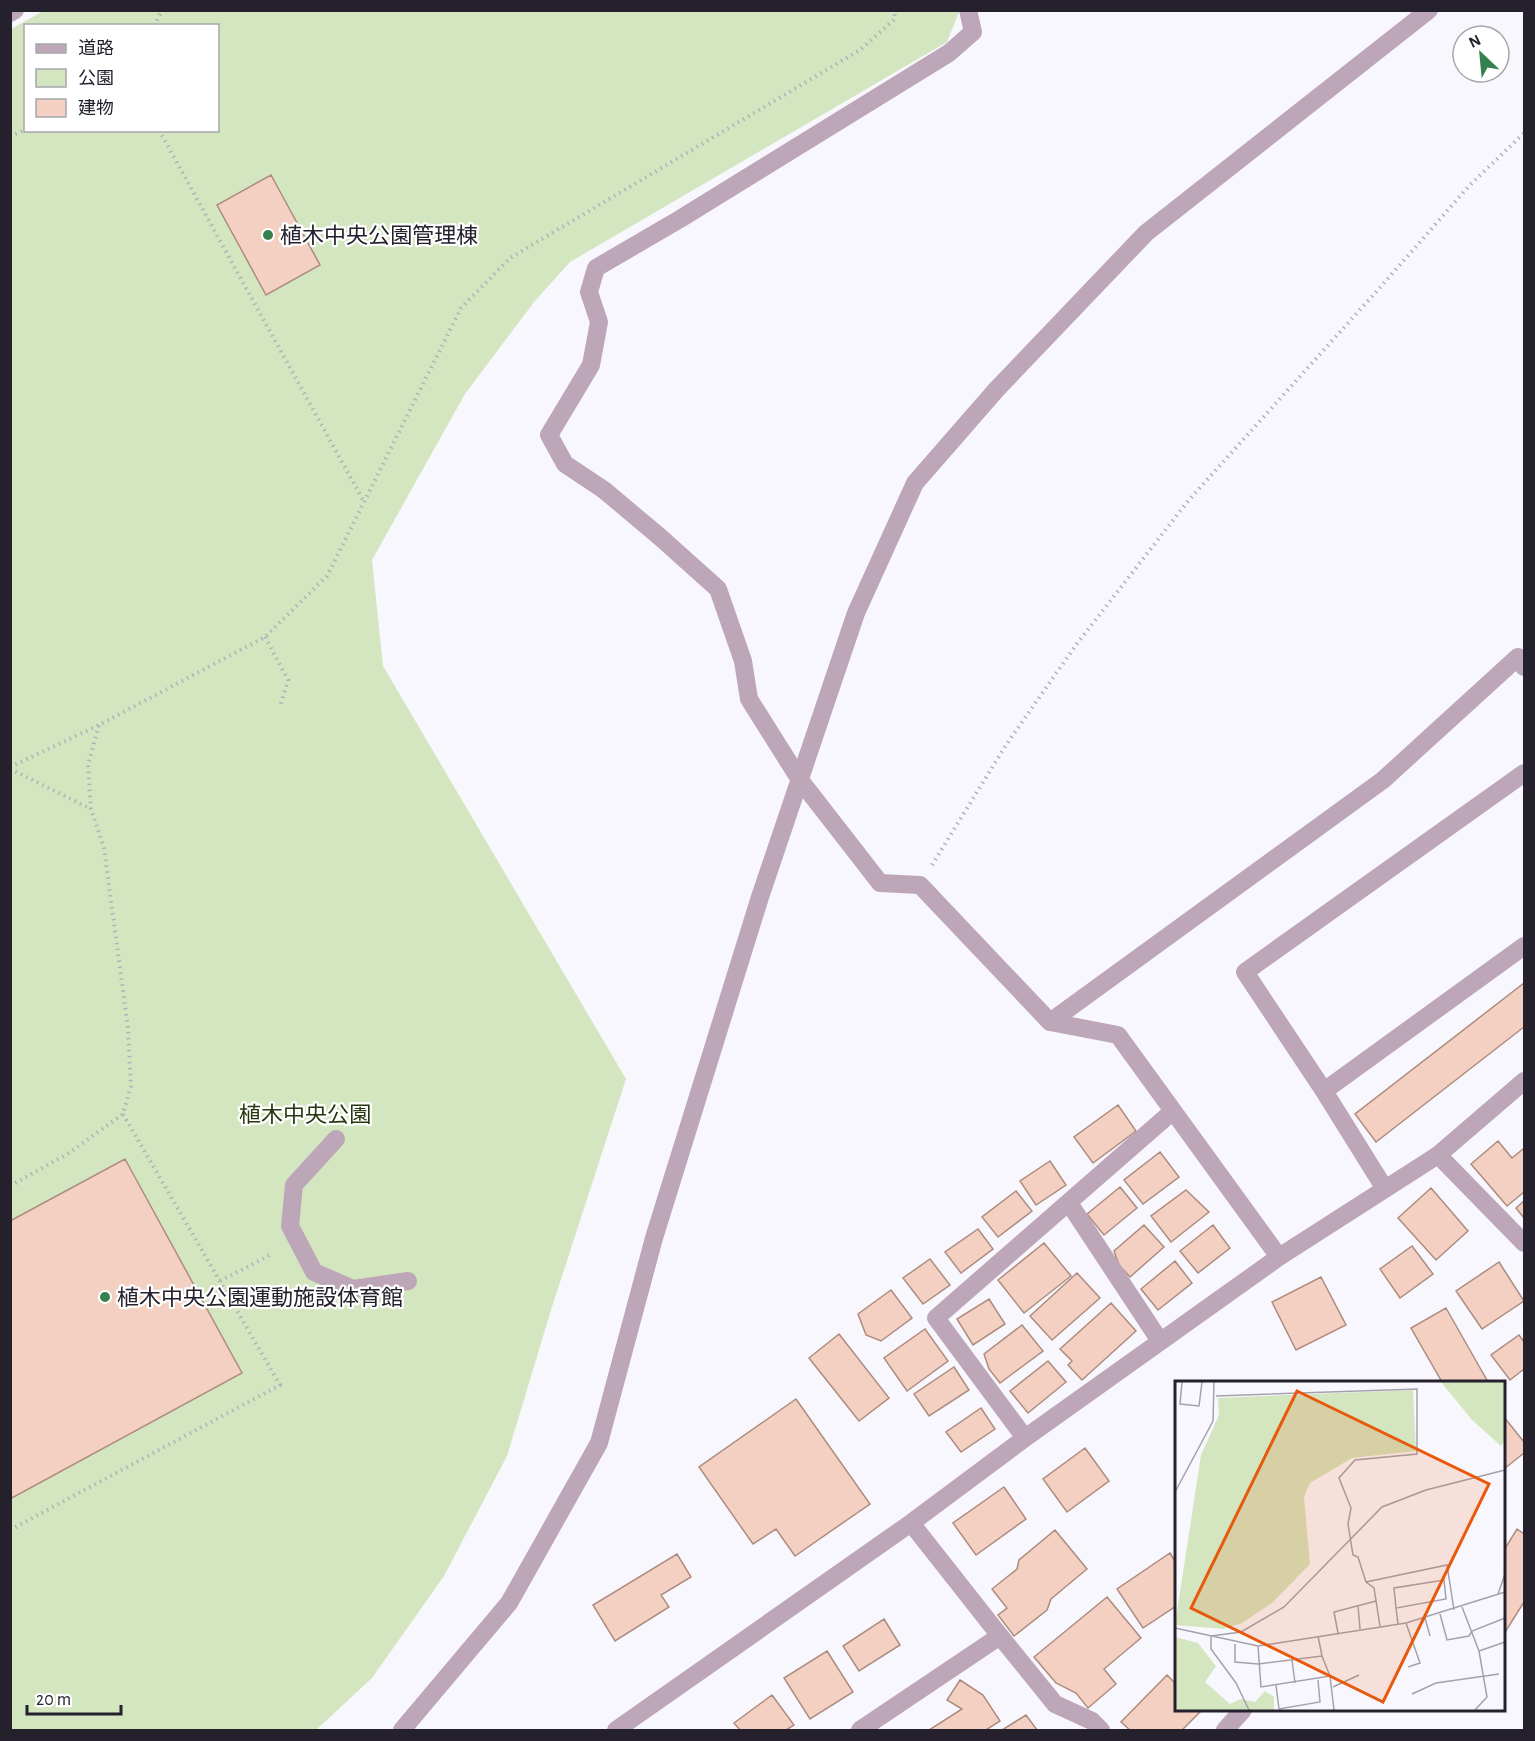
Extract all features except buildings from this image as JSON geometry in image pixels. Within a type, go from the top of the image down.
[{"type":"street","points":[[10,13],[15,10]]},
{"type":"street","points":[[968,10],[973,32],[949,53],[680,219],[596,268],[589,292],[599,322],[591,365],[549,435],[565,464],[604,490],[718,589],[743,661],[749,699],[800,780],[880,883],[920,885],[1050,1022],[1118,1035],[1278,1257]]},
{"type":"street","points":[[402,1731],[509,1603],[599,1443],[654,1238],[760,897],[856,613],[915,483],[996,390],[1146,233],[1429,10]]},
{"type":"street","points":[[1050,1022],[1383,780],[1518,657],[1524,667]]},
{"type":"street","points":[[1385,1189],[1324,1091],[1245,972],[1524,774]]},
{"type":"street","points":[[1324,1091],[1524,946]]},
{"type":"street","points":[[616,1731],[912,1523],[1025,1438],[1278,1257],[1438,1155],[1524,1081]]},
{"type":"street","points":[[1025,1438],[936,1318],[1173,1111]]},
{"type":"street","points":[[336,1139],[294,1185],[290,1226],[304,1254],[314,1272],[353,1289],[408,1281]]},
{"type":"street","points":[[1438,1155],[1524,1243]]},
{"type":"street","points":[[1069,1203],[1160,1341]]},
{"type":"street","points":[[912,1523],[1055,1704],[1092,1721],[1101,1731]]},
{"type":"street","points":[[860,1731],[1000,1636]]},
{"type":"street","points":[[1225,1731],[1242,1711]]},
{"type":"path","points":[[155,24],[162,10]]},
{"type":"path","points":[[10,768],[99,725],[265,637],[327,576],[462,308],[510,258],[860,50],[895,19],[894,10]]},
{"type":"path","points":[[10,137],[24,130]]},
{"type":"path","points":[[160,132],[364,502]]},
{"type":"path","points":[[920,885],[1006,745],[1076,645],[1188,501],[1377,292],[1469,186],[1524,133]]},
{"type":"path","points":[[265,637],[288,680],[280,707]]},
{"type":"path","points":[[10,1186],[69,1153],[123,1114],[131,1086],[128,1028],[104,848],[91,809],[88,765],[99,725]]},
{"type":"path","points":[[10,768],[91,809]]},
{"type":"path","points":[[10,1530],[280,1384],[123,1114]]},
{"type":"path","points":[[220,1281],[270,1255]]},
{"type":"green space","name":"植木中央公園","points":[[45,10],[959,11],[947,42],[570,262],[534,302],[465,394],[372,560],[383,666],[626,1079],[551,1310],[507,1456],[444,1576],[372,1678],[316,1730],[11,1730],[11,29]]},
{"type":"place","name":"植木中央公園管理棟","points":[[268,235]]},
{"type":"place","name":"植木中央公園運動施設体育館","points":[[105,1297]]}]
